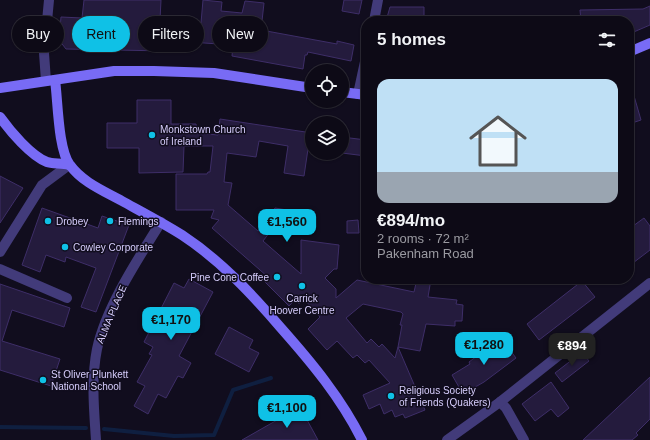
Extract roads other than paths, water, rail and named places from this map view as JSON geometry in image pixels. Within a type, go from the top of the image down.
[{"type":"main road","points":[[634,50],[650,43]]},
{"type":"main road","points":[[0,88],[114,71],[190,72],[214,74],[305,87]]},
{"type":"main road","points":[[51,80],[63,150],[69,165],[80,176],[98,188],[161,222],[210,256],[262,306],[337,395],[362,440]]},
{"type":"main road","points":[[349,93],[361,94]]},
{"type":"main road","points":[[0,117],[21,142],[40,158],[48,162],[69,165]]},
{"type":"street","points":[[50,0],[44,48],[51,80]]},
{"type":"street","points":[[375,16],[378,0]]},
{"type":"street","points":[[0,252],[42,185],[69,165]]},
{"type":"street","name":"ALMA PLACE","points":[[96,440],[93,385],[97,349],[124,282],[161,222]]},
{"type":"street","points":[[0,269],[66,298]]},
{"type":"street","points":[[447,440],[500,402],[650,283]]},
{"type":"street","points":[[500,402],[506,408],[524,440]]},
{"type":"waterway","points":[[104,429],[174,436],[214,435],[233,390],[271,378]]},
{"type":"waterway","points":[[0,427],[86,428]]},
{"type":"place","name":"Monkstown Church of Ireland","points":[[152,135]]},
{"type":"place","name":"Drobey","points":[[48,221]]},
{"type":"place","name":"Flemings","points":[[110,221]]},
{"type":"place","name":"Cowley Corporate","points":[[65,247]]},
{"type":"place","name":"Pine Cone Coffee","points":[[277,277]]},
{"type":"place","name":"Carrick Hoover Centre","points":[[302,286]]},
{"type":"place","name":"St Oliver Plunkett National School","points":[[43,380]]},
{"type":"place","name":"Religious Society of Friends (Quakers)","points":[[391,396]]}]
